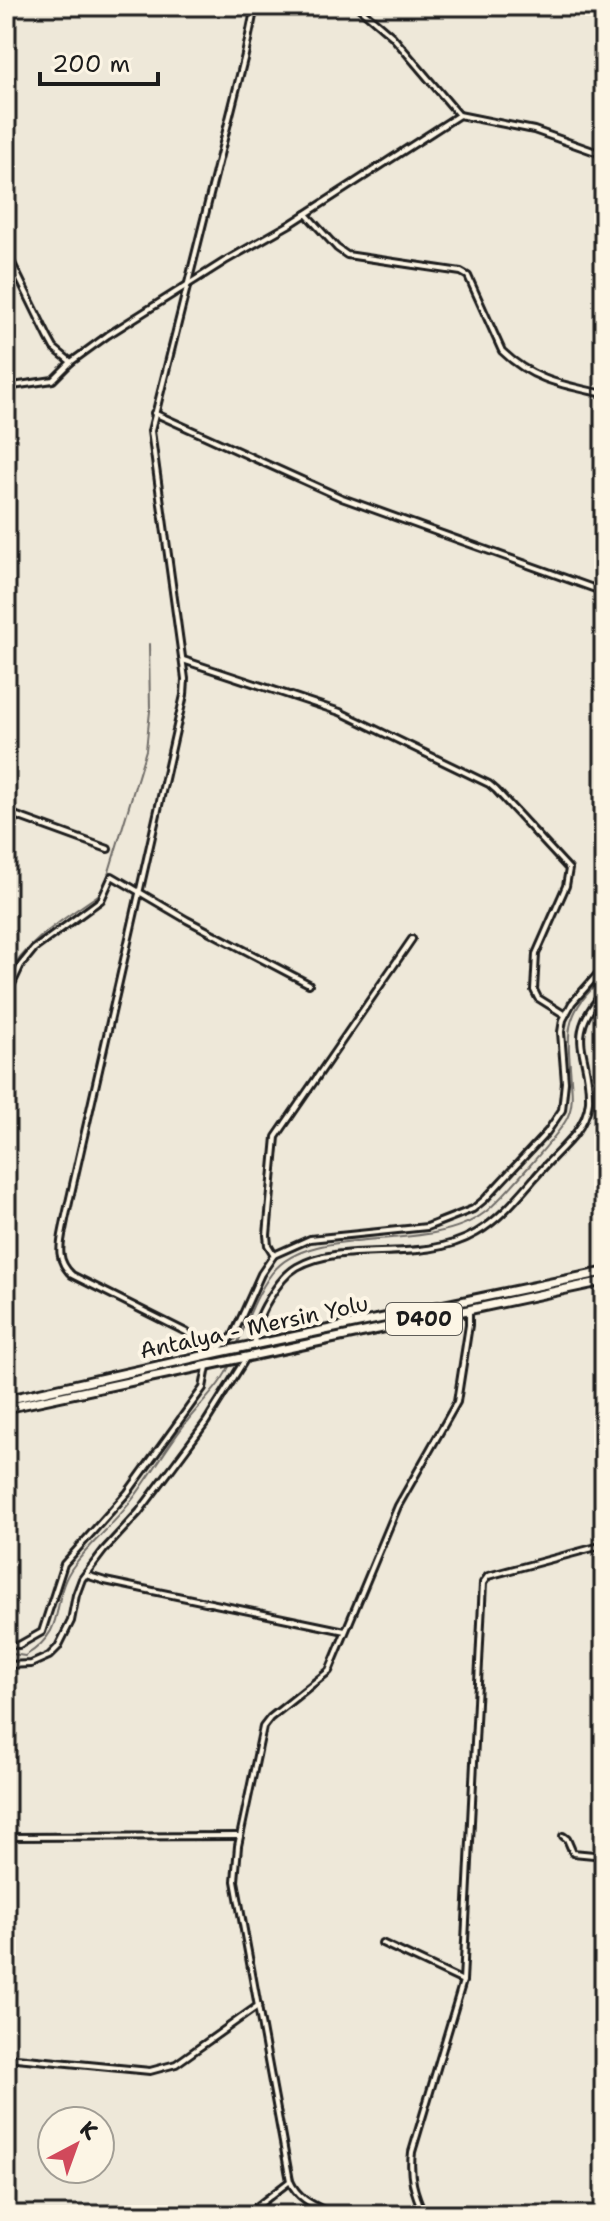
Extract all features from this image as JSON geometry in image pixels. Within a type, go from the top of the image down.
[{"type":"highway","name":"Antalya - Mersin Yolu","points":[[6,1400],[604,1272]]},
{"type":"highway","name":"Antalya - Mersin Yolu","points":[[6,1408],[604,1281]]},
{"type":"street","points":[[255,6],[151,431],[185,679],[183,707],[59,1254],[63,1267],[72,1275],[186,1332],[216,1353],[233,1336],[261,1274],[274,1255],[310,1239],[427,1227],[473,1209],[485,1199],[547,1132],[562,1110],[565,1082],[561,1032],[565,1015],[604,967]]},
{"type":"street","points":[[357,6],[392,36],[459,115],[534,130],[604,155]]},
{"type":"street","points":[[6,387],[53,380],[71,362],[108,335],[306,214],[459,115]]},
{"type":"street","points":[[306,214],[347,255],[461,272],[468,276],[502,351],[510,359],[558,385],[604,394]]},
{"type":"street","points":[[6,251],[54,348],[71,362]]},
{"type":"street","points":[[154,413],[342,498],[604,592]]},
{"type":"street","points":[[182,660],[340,712],[496,790],[569,869],[566,886],[536,954],[534,990],[538,998],[565,1015]]},
{"type":"street","points":[[6,812],[108,849]]},
{"type":"street","points":[[6,997],[21,965],[34,949],[101,900],[110,878],[119,878],[140,894],[309,984]]},
{"type":"street","points":[[274,1255],[267,1235],[276,1137],[412,939]]},
{"type":"street","points":[[255,1345],[254,1335],[264,1307],[295,1268],[327,1257],[419,1251],[473,1235],[499,1217],[576,1133],[585,1116],[589,1101],[579,1041],[581,1027],[585,1016],[604,992]]},
{"type":"street","points":[[6,1286],[12,1306],[6,1337]]},
{"type":"street","points":[[334,2215],[304,2199],[293,2190],[290,2181],[234,1867],[263,1727],[329,1671],[398,1506],[457,1402],[469,1309]]},
{"type":"street","points":[[6,1665],[31,1664],[49,1656],[58,1647],[71,1621],[76,1595],[86,1575],[104,1550],[125,1530],[206,1422],[246,1356]]},
{"type":"street","points":[[6,1644],[19,1645],[42,1632],[64,1564],[115,1510],[203,1388],[207,1364]]},
{"type":"street","points":[[424,2215],[412,2187],[410,2172],[412,2152],[463,1981],[483,1583],[488,1576],[604,1545]]},
{"type":"street","points":[[86,1575],[134,1588],[345,1631]]},
{"type":"street","points":[[6,1837],[240,1836]]},
{"type":"street","points":[[563,1836],[573,1853],[604,1856]]},
{"type":"street","points":[[382,1943],[463,1981]]},
{"type":"street","points":[[6,2057],[150,2071],[164,2069],[176,2064],[259,2005]]},
{"type":"street","points":[[604,2114],[601,2131],[604,2142]]},
{"type":"street","points":[[246,2215],[290,2181]]},
{"type":"waterway","points":[[6,979],[35,942],[98,895],[105,885],[146,750],[150,711],[149,644]]},
{"type":"waterway","points":[[237,1345],[266,1281],[290,1257],[314,1248],[342,1243],[432,1233],[460,1226],[491,1207],[543,1150],[568,1116],[572,1098],[571,1023],[581,1001],[604,977]]},
{"type":"waterway","points":[[6,1319],[6,1326]]},
{"type":"waterway","points":[[6,1653],[25,1656],[49,1634],[62,1589],[75,1564],[136,1495],[231,1362]]}]
